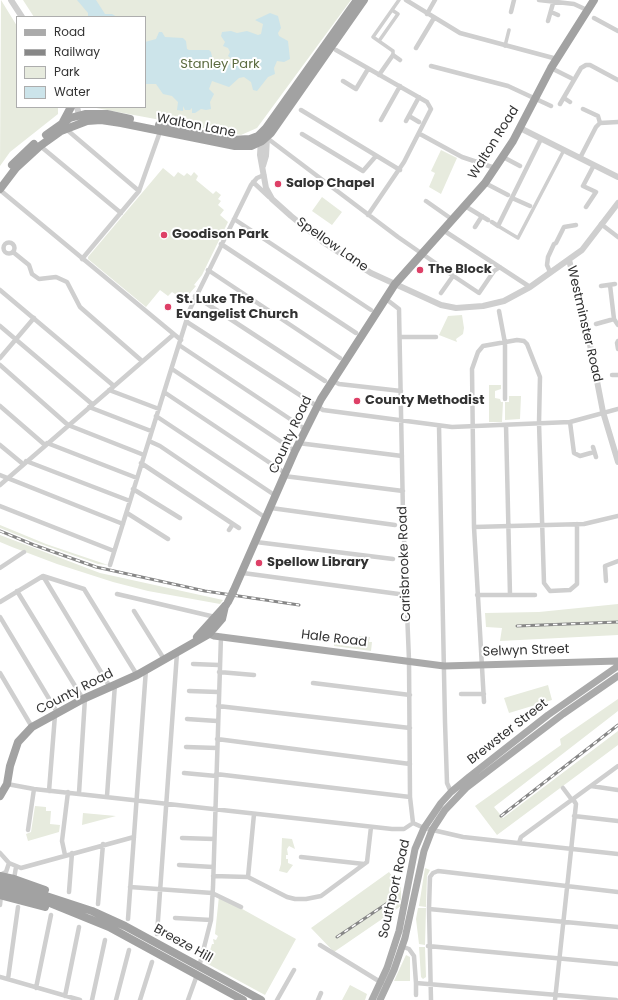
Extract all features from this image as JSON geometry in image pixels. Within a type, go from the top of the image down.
[{"type":"highway","points":[[263,138],[357,0]]},
{"type":"highway","points":[[263,138],[290,104],[364,0]]},
{"type":"highway","name":"Walton Road","points":[[395,284],[485,184],[520,128],[556,59],[594,0]]},
{"type":"highway","points":[[64,126],[72,108]]},
{"type":"highway","points":[[84,108],[92,113]]},
{"type":"highway","name":"Walton Lane","points":[[0,180],[23,154],[77,117],[92,113],[107,114],[208,142],[245,146],[263,138]]},
{"type":"highway","name":"Walton Lane","points":[[77,117],[231,140],[263,138]]},
{"type":"highway","name":"Walton Lane","points":[[0,190],[16,168],[39,144]]},
{"type":"highway","name":"County Road","points":[[209,631],[215,617],[234,592],[305,429],[329,381],[395,284]]},
{"type":"highway","name":"County Road","points":[[0,796],[7,784],[10,766],[18,742],[32,727],[84,699],[137,675],[196,640],[222,619],[226,604]]},
{"type":"highway","points":[[0,876],[14,879],[67,898],[92,911]]},
{"type":"highway","points":[[0,883],[49,900],[92,911]]},
{"type":"highway","points":[[0,893],[49,900],[92,920]]},
{"type":"highway","points":[[0,893],[92,920]]},
{"type":"highway","name":"Breeze Hill","points":[[92,911],[125,926],[261,1000]]},
{"type":"highway","name":"Breeze Hill","points":[[92,920],[127,936],[243,1000]]},
{"type":"main road","name":"Hale Road","points":[[209,631],[221,636],[409,660],[444,666]]},
{"type":"main road","points":[[609,661],[613,666],[612,671]]},
{"type":"main road","name":"Selwyn Street","points":[[444,666],[618,661]]},
{"type":"main road","name":"Brewster Street","points":[[424,828],[450,792],[548,715],[618,666]]},
{"type":"main road","name":"Brewster Street","points":[[432,830],[445,810],[466,788],[545,727],[618,676]]},
{"type":"main road","name":"Southport Road","points":[[399,945],[415,849],[424,828]]},
{"type":"main road","name":"Southport Road","points":[[380,1000],[384,984],[409,923],[424,853],[432,830]]},
{"type":"main road","name":"Southport Road","points":[[372,1000],[384,984]]},
{"type":"street","points":[[11,0],[21,16]]},
{"type":"street","points":[[379,75],[393,55],[393,50],[373,37],[399,0]]},
{"type":"street","points":[[406,0],[460,34],[556,59]]},
{"type":"street","points":[[428,14],[435,0]]},
{"type":"street","points":[[506,0],[513,1],[511,12]]},
{"type":"street","points":[[539,0],[574,4],[587,10]]},
{"type":"street","points":[[548,21],[553,1]]},
{"type":"street","points":[[379,41],[398,14],[392,10]]},
{"type":"street","points":[[551,12],[558,15]]},
{"type":"street","points":[[416,48],[434,18]]},
{"type":"street","points":[[594,18],[618,31]]},
{"type":"street","points":[[505,46],[509,30]]},
{"type":"street","points":[[336,50],[419,97],[431,106],[431,112],[400,170],[368,215]]},
{"type":"street","points":[[393,55],[400,60]]},
{"type":"street","points":[[560,104],[581,68],[586,65],[590,65],[618,80]]},
{"type":"street","points":[[431,66],[496,82],[536,98],[551,106]]},
{"type":"street","points":[[551,68],[571,78]]},
{"type":"street","points":[[607,74],[611,68]]},
{"type":"street","points":[[343,81],[356,89],[368,69]]},
{"type":"street","points":[[381,120],[400,86]]},
{"type":"street","points":[[406,121],[419,97]]},
{"type":"street","points":[[564,98],[570,102]]},
{"type":"street","points":[[290,104],[400,170]]},
{"type":"street","points":[[72,108],[77,117]]},
{"type":"street","points":[[583,108],[598,116],[600,123]]},
{"type":"street","points":[[409,116],[419,122]]},
{"type":"street","points":[[580,158],[596,127],[600,123],[618,122]]},
{"type":"street","points":[[64,126],[139,191]]},
{"type":"street","points":[[520,128],[618,177]]},
{"type":"street","points":[[82,259],[139,191],[161,129]]},
{"type":"street","points":[[302,134],[363,171],[376,156]]},
{"type":"street","points":[[420,134],[462,157],[496,168]]},
{"type":"street","points":[[263,138],[421,254],[479,293],[494,271],[500,267]]},
{"type":"street","name":"Spellow Lane","points":[[263,138],[260,155],[266,188],[272,199]]},
{"type":"street","name":"Spellow Lane","points":[[263,138],[266,156],[263,166]]},
{"type":"street","points":[[498,226],[510,197],[541,139]]},
{"type":"street","points":[[39,144],[121,213]]},
{"type":"street","points":[[245,146],[255,149],[260,155]]},
{"type":"street","points":[[465,206],[518,238],[531,207],[564,150]]},
{"type":"street","points":[[503,156],[520,166]]},
{"type":"street","points":[[586,207],[596,192],[583,186],[594,165]]},
{"type":"street","points":[[110,565],[195,296],[253,182],[264,175]]},
{"type":"street","name":"Spellow Lane","points":[[253,182],[323,242],[365,270],[441,305],[456,308],[482,306],[504,301],[569,260]]},
{"type":"street","points":[[485,184],[531,207]]},
{"type":"street","points":[[0,190],[173,335],[181,340]]},
{"type":"street","points":[[426,201],[453,220]]},
{"type":"street","name":"Westminster Road","points":[[618,203],[582,250],[569,260],[585,319],[603,412],[618,462]]},
{"type":"street","points":[[475,227],[482,216]]},
{"type":"street","points":[[234,219],[371,310]]},
{"type":"street","points":[[601,224],[618,237]]},
{"type":"street","points":[[550,272],[547,265],[548,257],[554,244],[564,227],[576,225]]},
{"type":"street","points":[[443,230],[530,286]]},
{"type":"street","points":[[221,244],[356,334]]},
{"type":"street","points":[[14,252],[29,265],[32,274],[39,278],[63,279],[69,284],[80,307],[142,361]]},
{"type":"street","points":[[29,265],[34,262]]},
{"type":"street","points":[[436,271],[443,268]]},
{"type":"street","points":[[208,270],[340,358]]},
{"type":"street","points":[[441,293],[453,276]]},
{"type":"street","points":[[601,286],[615,284]]},
{"type":"street","points":[[610,285],[614,319],[618,325]]},
{"type":"street","points":[[0,290],[114,386]]},
{"type":"street","points":[[195,296],[329,381],[339,384],[400,391]]},
{"type":"street","name":"Carisbrooke Road","points":[[386,299],[399,309],[400,391],[410,695],[410,797],[413,823]]},
{"type":"street","points":[[498,394],[505,397],[505,343],[500,311]]},
{"type":"street","points":[[0,358],[34,318]]},
{"type":"street","points":[[188,319],[316,407],[327,411],[439,426],[472,426],[570,422],[618,409]]},
{"type":"street","points":[[596,324],[614,319]]},
{"type":"street","points":[[0,326],[90,406],[151,432]]},
{"type":"street","points":[[0,484],[173,335]]},
{"type":"street","points":[[400,337],[436,337]]},
{"type":"street","points":[[484,702],[474,527],[472,426],[472,369],[474,360],[483,346],[518,340],[524,341],[527,344],[540,377],[539,423],[544,583],[550,591],[555,592],[570,590],[577,584],[577,524]]},
{"type":"street","points":[[618,341],[618,349]]},
{"type":"street","points":[[179,345],[305,429]]},
{"type":"street","points":[[0,365],[68,425],[144,455]]},
{"type":"street","points":[[172,369],[297,447],[402,456]]},
{"type":"street","points":[[612,375],[618,375]]},
{"type":"street","points":[[109,390],[159,409]]},
{"type":"street","points":[[164,392],[285,475],[403,491]]},
{"type":"street","points":[[0,406],[46,444],[137,478]]},
{"type":"street","points":[[156,416],[276,496]]},
{"type":"street","points":[[570,422],[574,453],[580,456],[595,455],[593,447]]},
{"type":"street","points":[[506,425],[510,595]]},
{"type":"street","points":[[439,426],[447,783],[450,792]]},
{"type":"street","points":[[149,441],[160,446],[266,518]]},
{"type":"street","points":[[0,445],[24,463],[130,501]]},
{"type":"street","points":[[142,464],[239,528]]},
{"type":"street","points":[[0,475],[6,479],[123,524]]},
{"type":"street","points":[[134,488],[180,518]]},
{"type":"street","points":[[0,506],[114,551]]},
{"type":"street","points":[[271,508],[395,525]]},
{"type":"street","points":[[127,513],[168,539]]},
{"type":"street","points":[[474,527],[577,524],[618,516]]},
{"type":"street","points":[[229,530],[233,524]]},
{"type":"street","points":[[256,542],[393,559]]},
{"type":"street","points":[[0,568],[24,552]]},
{"type":"street","points":[[606,581],[605,566],[618,562]]},
{"type":"street","points":[[243,572],[406,595]]},
{"type":"street","points":[[43,576],[112,686],[107,796]]},
{"type":"street","points":[[0,602],[43,576],[84,589],[137,675]]},
{"type":"street","points":[[17,591],[84,699],[79,793]]},
{"type":"street","points":[[117,594],[215,617]]},
{"type":"street","points":[[477,595],[534,595]]},
{"type":"street","points":[[134,611],[164,659]]},
{"type":"street","points":[[0,617],[56,713],[49,791]]},
{"type":"street","points":[[199,966],[211,920],[221,636]]},
{"type":"street","points":[[157,934],[177,651]]},
{"type":"street","points":[[193,664],[219,665]]},
{"type":"street","points":[[128,919],[146,669]]},
{"type":"street","points":[[219,672],[254,675]]},
{"type":"street","points":[[0,673],[32,727]]},
{"type":"street","points":[[313,683],[410,695]]},
{"type":"street","points":[[189,691],[218,692]]},
{"type":"street","points":[[461,694],[484,694]]},
{"type":"street","points":[[218,706],[410,728]]},
{"type":"street","points":[[188,719],[217,721]]},
{"type":"street","points":[[217,739],[410,764]]},
{"type":"street","points":[[186,747],[217,748]]},
{"type":"street","points":[[519,843],[521,837],[618,766]]},
{"type":"street","points":[[184,773],[216,775],[410,797]]},
{"type":"street","points":[[7,784],[49,791],[107,796],[215,810],[399,830],[413,823],[424,828],[463,837],[618,854]]},
{"type":"street","points":[[591,786],[618,790]]},
{"type":"street","points":[[555,1000],[562,923],[576,804],[563,788]]},
{"type":"street","points":[[28,830],[34,789]]},
{"type":"street","points":[[65,855],[62,840],[68,792]]},
{"type":"street","points":[[248,877],[254,814]]},
{"type":"street","points":[[574,816],[618,821]]},
{"type":"street","points":[[212,876],[248,877],[288,897],[306,899],[321,896],[367,862],[371,827]]},
{"type":"street","points":[[0,853],[9,863],[16,867],[27,867],[103,844],[134,837]]},
{"type":"street","points":[[182,838],[214,839]]},
{"type":"street","points":[[98,904],[103,844]]},
{"type":"street","points":[[69,892],[72,853]]},
{"type":"street","points":[[301,857],[364,864]]},
{"type":"street","points":[[0,876],[6,872],[9,863]]},
{"type":"street","points":[[179,865],[213,867]]},
{"type":"street","points":[[14,879],[16,867]]},
{"type":"street","points":[[431,1000],[428,946],[430,877],[438,871],[618,892]]},
{"type":"street","points":[[130,888],[212,893],[239,906],[239,900]]},
{"type":"street","points":[[0,893],[0,905]]},
{"type":"street","points":[[8,980],[18,907]]},
{"type":"street","points":[[429,909],[562,923],[618,927]]},
{"type":"street","points":[[36,988],[51,915]]},
{"type":"street","points":[[175,918],[211,920]]},
{"type":"street","points":[[65,996],[79,927]]},
{"type":"street","points":[[92,1000],[105,940]]},
{"type":"street","points":[[320,945],[384,984]]},
{"type":"street","points":[[399,945],[412,951],[414,956],[416,996]]},
{"type":"street","points":[[428,946],[560,957],[618,964]]},
{"type":"street","points":[[116,1000],[129,950]]},
{"type":"street","points":[[140,1000],[152,962]]},
{"type":"street","points":[[277,1000],[294,970]]},
{"type":"street","points":[[188,1000],[197,975]]},
{"type":"street","points":[[0,978],[80,1000]]},
{"type":"street","points":[[416,983],[616,1000]]},
{"type":"street","points":[[318,1000],[322,993]]},
{"type":"green space","points":[[1,0],[16,24],[16,108],[58,108],[58,114],[10,152],[0,166]]},
{"type":"green space","name":"Stanley Park","points":[[23,0],[351,0],[257,128],[241,135],[96,108],[146,108],[146,16],[33,16]]},
{"type":"green space","points":[[441,150],[457,158],[441,194],[429,187],[435,173],[431,171]]},
{"type":"green space","name":"Goodison Park","points":[[163,168],[174,177],[178,172],[184,176],[187,173],[191,176],[194,172],[198,176],[196,180],[213,194],[216,191],[221,195],[218,199],[221,201],[218,205],[224,210],[220,215],[228,222],[202,275],[194,285],[196,286],[184,300],[172,292],[168,296],[160,290],[146,307],[88,259],[88,257]]},
{"type":"green space","points":[[322,197],[342,212],[332,225],[312,211]]},
{"type":"green space","points":[[462,315],[464,328],[463,334],[456,339],[457,342],[439,335],[448,316]]},
{"type":"green space","points":[[489,385],[501,385],[501,389],[495,391],[495,398],[500,399],[501,402],[503,402],[502,422],[489,422]]},
{"type":"green space","points":[[509,396],[521,396],[520,419],[505,420],[505,402],[509,402]]},
{"type":"green space","points":[[0,525],[46,544],[108,565],[98,564],[35,542],[0,528]]},
{"type":"green space","points":[[0,535],[100,573],[223,600],[220,604],[148,591],[113,582],[57,564],[12,547],[0,542]]},
{"type":"green space","points":[[618,604],[618,635],[500,641],[502,628],[486,627],[485,613],[539,612]]},
{"type":"green space","points":[[359,636],[370,637],[369,642],[372,642],[371,651],[334,646],[334,644],[354,647],[354,643],[359,642]]},
{"type":"green space","points":[[548,685],[552,700],[509,713],[504,698]]},
{"type":"green space","points":[[618,699],[618,711],[494,807],[503,818],[618,731],[618,745],[497,835],[475,806],[561,745],[560,739]]},
{"type":"green space","points":[[35,806],[46,807],[46,811],[51,811],[50,824],[60,825],[59,832],[28,841],[26,834],[31,832]]},
{"type":"green space","points":[[83,813],[116,816],[82,825]]},
{"type":"green space","points":[[282,838],[292,839],[295,849],[289,846],[287,849],[288,855],[286,855],[286,859],[288,859],[288,863],[293,865],[287,873],[279,871],[281,864]]},
{"type":"green space","points":[[425,868],[430,870],[427,876],[426,907],[419,906]]},
{"type":"green space","points":[[389,872],[401,888],[401,906],[334,952],[311,928]]},
{"type":"green space","points":[[219,896],[296,939],[265,995],[206,963],[212,944],[214,944],[213,939],[216,940],[218,936],[215,934]]},
{"type":"green space","points":[[418,908],[426,908],[425,945],[419,944],[416,919]]},
{"type":"green space","points":[[419,947],[425,947],[426,977],[423,979],[421,977]]},
{"type":"green space","points":[[406,955],[410,957],[410,981],[394,981]]},
{"type":"green space","points":[[350,985],[367,994],[365,1000],[342,1000]]},
{"type":"water","points":[[77,0],[96,0],[105,14],[112,14],[115,16],[88,16],[88,13]]},
{"type":"water","points":[[270,13],[278,16],[281,28],[278,33],[279,36],[288,41],[290,59],[284,62],[277,61],[274,68],[275,74],[268,77],[257,91],[253,90],[251,82],[244,77],[239,78],[229,87],[212,81],[209,89],[214,94],[210,102],[211,109],[201,109],[195,113],[192,113],[192,108],[190,110],[185,110],[183,106],[183,111],[177,110],[178,102],[172,96],[163,94],[156,84],[146,84],[146,42],[156,39],[159,32],[162,32],[165,37],[183,38],[186,41],[187,49],[189,50],[209,50],[211,52],[214,66],[219,68],[233,63],[233,60],[228,56],[230,52],[228,48],[223,46],[225,42],[221,36],[222,32],[231,31],[237,33],[247,31],[258,35],[261,34],[263,24],[255,20]]},
{"type":"railway","points":[[0,531],[96,567],[205,591],[299,605]]},
{"type":"railway","points":[[517,626],[618,622]]},
{"type":"railway","points":[[501,816],[618,725]]},
{"type":"railway","points":[[337,937],[395,898]]},
{"type":"place","name":"Salop Chapel","points":[[278,184]]},
{"type":"place","name":"Goodison Park","points":[[164,235]]},
{"type":"place","name":"The Block","points":[[420,270]]},
{"type":"place","name":"St. Luke The Evangelist Church","points":[[168,307]]},
{"type":"place","name":"County Methodist","points":[[357,401]]},
{"type":"place","name":"Spellow Library","points":[[259,563]]}]
